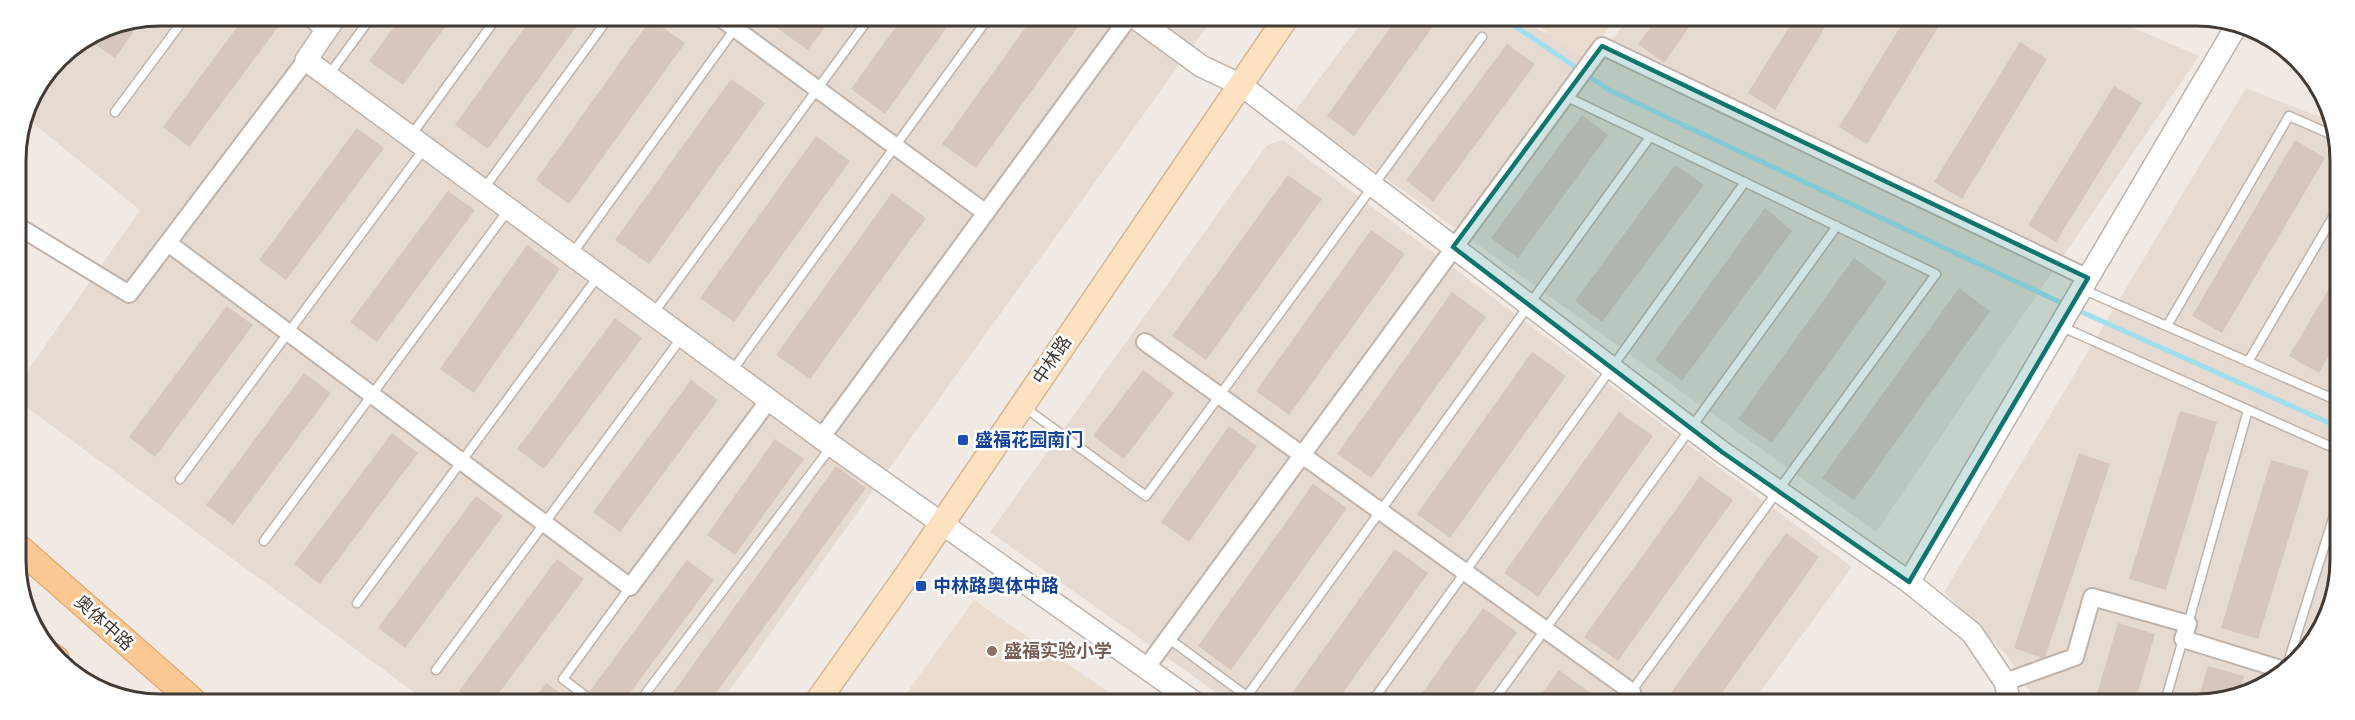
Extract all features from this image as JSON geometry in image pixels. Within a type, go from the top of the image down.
[{"type":"main road","name":"中林路","points":[[823,694],[1281,26]]},
{"type":"main road","name":"奥体中路","points":[[26,553],[185,694]]},
{"type":"street","points":[[26,231],[129,294],[330,26]]},
{"type":"street","points":[[744,26],[817,89],[986,213]]},
{"type":"street","points":[[826,442],[986,213],[1122,26]]},
{"type":"street","points":[[1146,26],[1201,66],[1241,85],[1691,428],[1909,582],[1972,633],[2005,682],[2008,694]]},
{"type":"street","points":[[1909,582],[2233,31]]},
{"type":"street","points":[[1146,668],[1563,95],[1602,46],[2074,301]]},
{"type":"street","points":[[306,60],[826,442],[1183,694]]},
{"type":"street","points":[[168,243],[630,587],[769,400]]},
{"type":"street","points":[[1145,342],[1545,630],[1622,694]]},
{"type":"street","points":[[2005,682],[2075,657],[2092,597],[2275,668]]},
{"type":"lane","points":[[115,112],[179,26]]},
{"type":"lane","points":[[328,76],[364,26]]},
{"type":"lane","points":[[180,479],[288,333],[418,142],[492,26]]},
{"type":"lane","points":[[483,190],[603,26]]},
{"type":"lane","points":[[572,255],[738,26]]},
{"type":"lane","points":[[653,315],[863,26]]},
{"type":"lane","points":[[731,372],[982,26]]},
{"type":"lane","points":[[1021,405],[1146,496],[1482,37]]},
{"type":"lane","points":[[1563,95],[1936,274],[1630,694]]},
{"type":"lane","points":[[2168,326],[2289,116],[2327,133]]},
{"type":"lane","points":[[1248,694],[1650,137]]},
{"type":"lane","points":[[1377,694],[1745,182]]},
{"type":"lane","points":[[264,541],[509,209]]},
{"type":"lane","points":[[2248,362],[2330,222]]},
{"type":"lane","points":[[1499,694],[1837,226]]},
{"type":"lane","points":[[357,603],[599,275]]},
{"type":"lane","points":[[2074,301],[2168,326],[2330,397]]},
{"type":"lane","points":[[2074,301],[2248,410],[2330,446]]},
{"type":"lane","points":[[436,670],[682,336]]},
{"type":"lane","points":[[2167,694],[2248,410]]},
{"type":"lane","points":[[645,694],[826,442]]},
{"type":"lane","points":[[2290,655],[2330,528]]},
{"type":"lane","points":[[582,694],[562,679],[630,587]]},
{"type":"lane","points":[[1168,638],[1244,694]]},
{"type":"highlighted area","points":[[1602,46],[2088,278],[1909,582],[1722,452],[1453,247]]},
{"type":"shaded area","points":[[159,26],[1207,26],[727,694],[416,694],[26,407],[26,373],[140,210],[31,122],[43,92],[71,59],[100,39],[133,28]]},
{"type":"shaded area","points":[[1359,26],[1531,26],[1600,56],[1623,26],[2129,26],[2199,56],[1876,532],[1294,112]]},
{"type":"shaded area","points":[[1538,26],[1610,26],[1586,60]]},
{"type":"shaded area","points":[[2246,88],[2323,118],[2330,159],[2330,561],[2325,595],[2312,628],[2302,642],[2270,672],[2255,681],[2230,690],[2204,694],[2031,694],[2008,657],[1944,592]]},
{"type":"shaded area","points":[[1283,140],[1852,567],[1758,694],[1218,694],[990,532],[1267,145]]},
{"type":"shaded area","name":"盛福实验小学","points":[[974,600],[1111,694],[906,694]]},
{"type":"building","points":[[238,26],[279,26],[189,147],[163,127]]},
{"type":"building","points":[[395,26],[446,26],[403,85],[369,61]]},
{"type":"building","points":[[526,26],[577,26],[488,149],[455,125]]},
{"type":"building","points":[[646,26],[661,26],[685,43],[569,204],[536,180]]},
{"type":"building","points":[[774,26],[825,26],[808,50]]},
{"type":"building","points":[[896,26],[948,26],[885,114],[851,89]]},
{"type":"building","points":[[1027,26],[1079,26],[976,168],[942,144]]},
{"type":"building","points":[[1391,26],[1433,26],[1354,136],[1327,116]]},
{"type":"building","points":[[1652,26],[1690,26],[1664,63],[1638,44]]},
{"type":"building","points":[[1790,26],[1826,26],[1775,110],[1748,93]]},
{"type":"building","points":[[1901,26],[1939,26],[1867,144],[1839,127]]},
{"type":"building","points":[[136,28],[115,58],[93,43]]},
{"type":"building","points":[[2020,42],[2047,59],[1962,199],[1934,182]]},
{"type":"building","points":[[1507,44],[1535,64],[1433,202],[1406,180]]},
{"type":"building","points":[[731,79],[765,103],[649,264],[615,240]]},
{"type":"building","points":[[2114,86],[2142,103],[2056,242],[2028,225]]},
{"type":"building","points":[[1582,115],[1608,135],[1518,258],[1491,238]]},
{"type":"building","points":[[357,128],[384,148],[286,280],[259,260]]},
{"type":"building","points":[[816,136],[850,161],[734,322],[700,298]]},
{"type":"building","points":[[2295,140],[2325,158],[2222,333],[2192,316]]},
{"type":"building","points":[[1675,165],[1704,185],[1602,322],[1575,301]]},
{"type":"building","points":[[1288,175],[1322,199],[1206,360],[1172,336]]},
{"type":"building","points":[[448,191],[475,210],[377,342],[350,322]]},
{"type":"building","points":[[892,193],[926,218],[810,379],[776,355]]},
{"type":"building","points":[[1765,208],[1792,231],[1682,381],[1655,360]]},
{"type":"building","points":[[1371,230],[1405,254],[1289,415],[1256,391]]},
{"type":"building","points":[[527,245],[560,269],[474,393],[440,369]]},
{"type":"building","points":[[1854,258],[1887,282],[1772,443],[1738,419]]},
{"type":"building","points":[[2330,287],[2330,354],[2319,373],[2289,356]]},
{"type":"building","points":[[1959,288],[1990,311],[1854,500],[1822,478]]},
{"type":"building","points":[[1452,292],[1486,317],[1371,478],[1337,454]]},
{"type":"building","points":[[227,306],[253,325],[155,457],[129,437]]},
{"type":"building","points":[[615,318],[642,338],[544,469],[517,449]]},
{"type":"building","points":[[1532,352],[1566,376],[1450,538],[1417,514]]},
{"type":"building","points":[[1143,370],[1174,393],[1124,459],[1093,436]]},
{"type":"building","points":[[304,373],[331,393],[233,525],[206,505]]},
{"type":"building","points":[[691,380],[718,400],[620,532],[593,512]]},
{"type":"building","points":[[2180,411],[2217,422],[2166,590],[2129,579]]},
{"type":"building","points":[[1619,412],[1653,436],[1538,597],[1504,573]]},
{"type":"building","points":[[1229,426],[1257,446],[1189,542],[1161,522]]},
{"type":"building","points":[[392,433],[418,453],[320,584],[294,564]]},
{"type":"building","points":[[775,439],[804,459],[735,555],[707,535]]},
{"type":"building","points":[[2079,453],[2110,464],[2045,657],[2042,658],[2014,648]]},
{"type":"building","points":[[2271,460],[2309,471],[2258,639],[2221,628]]},
{"type":"building","points":[[836,466],[866,488],[715,694],[672,694]]},
{"type":"building","points":[[1700,476],[1733,500],[1618,661],[1584,637]]},
{"type":"building","points":[[1313,484],[1347,508],[1231,670],[1198,646]]},
{"type":"building","points":[[476,496],[503,516],[405,648],[378,628]]},
{"type":"building","points":[[1786,533],[1819,557],[1721,694],[1670,694]]},
{"type":"building","points":[[1395,549],[1428,573],[1342,694],[1291,694]]},
{"type":"building","points":[[557,559],[584,579],[498,694],[463,694],[459,691]]},
{"type":"building","points":[[687,560],[714,580],[629,694],[592,694],[590,691]]},
{"type":"building","points":[[1483,608],[1517,632],[1472,694],[1421,694]]},
{"type":"building","points":[[2118,623],[2155,634],[2137,694],[2097,694]]},
{"type":"building","points":[[2208,666],[2244,676],[2242,686],[2230,690],[2199,694]]},
{"type":"building","points":[[1559,670],[1592,694],[1542,694]]},
{"type":"building","points":[[546,683],[562,694],[538,694]]},
{"type":"waterway","points":[[1515,26],[1609,90],[2066,305]]},
{"type":"waterway","points":[[2075,309],[2330,423]]},
{"type":"place","name":"盛福花园南门","points":[[963,440]]},
{"type":"place","name":"中林路奥体中路","points":[[921,586]]},
{"type":"place","name":"盛福实验小学","points":[[992,651]]}]
